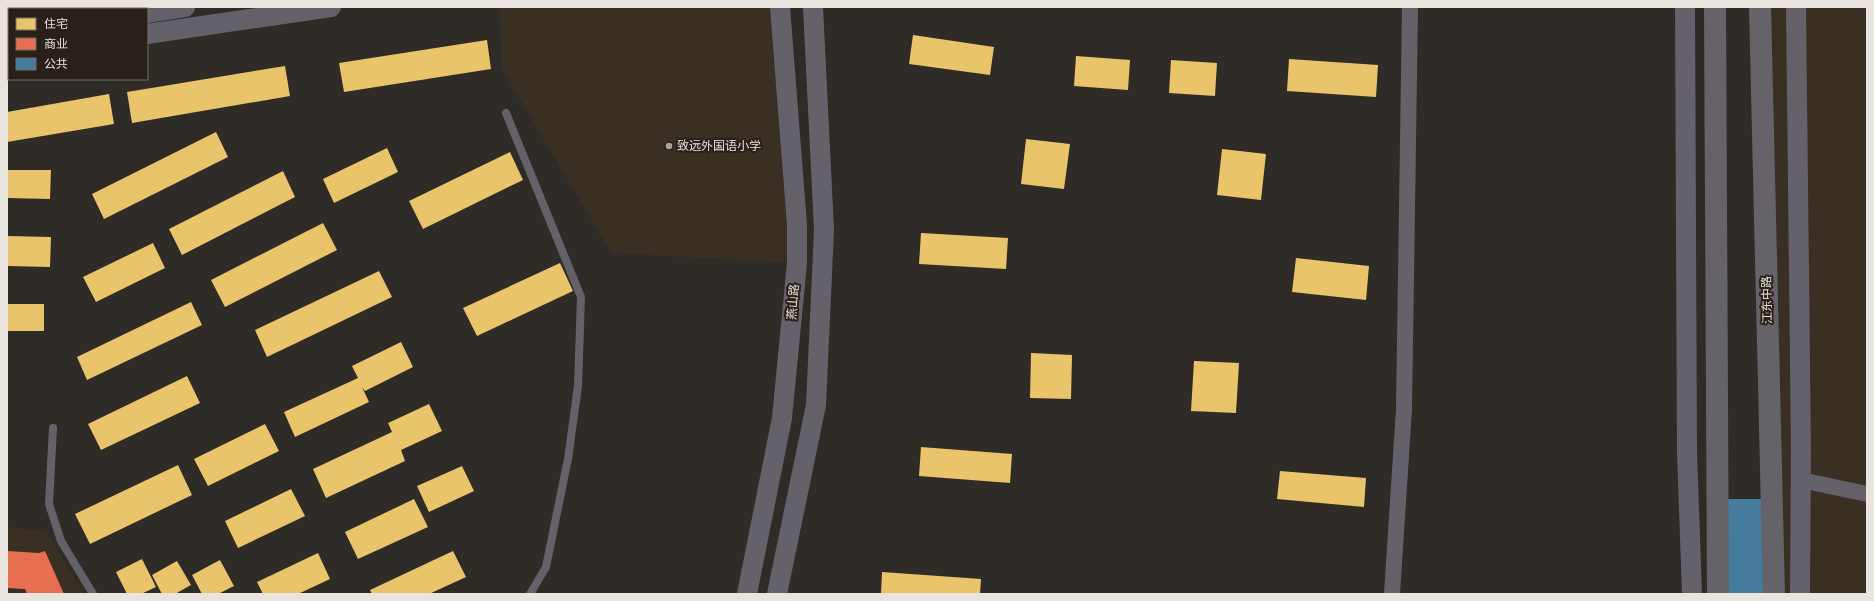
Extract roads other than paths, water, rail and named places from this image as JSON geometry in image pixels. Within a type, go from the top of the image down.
[{"type":"main road","points":[[1715,7],[1718,594]]},
{"type":"main road","name":"江东中路","points":[[1760,7],[1774,594]]},
{"type":"street","points":[[148,13],[185,7]]},
{"type":"street","points":[[148,34],[331,7]]},
{"type":"street","name":"燕山路","points":[[747,594],[782,418],[796,263],[797,224],[780,7]]},
{"type":"street","points":[[777,594],[816,404],[824,230],[813,7]]},
{"type":"street","points":[[1392,594],[1404,409],[1410,7]]},
{"type":"street","points":[[1685,7],[1687,452],[1692,594]]},
{"type":"street","points":[[1796,7],[1801,480],[1800,594]]},
{"type":"street","points":[[1801,480],[1867,494]]},
{"type":"lane","points":[[506,113],[581,297],[578,386],[568,459],[546,567],[530,594]]},
{"type":"lane","points":[[53,428],[49,504],[60,541],[93,594]]},
{"type":"place","name":"致远外国语小学","points":[[669,146]]}]
